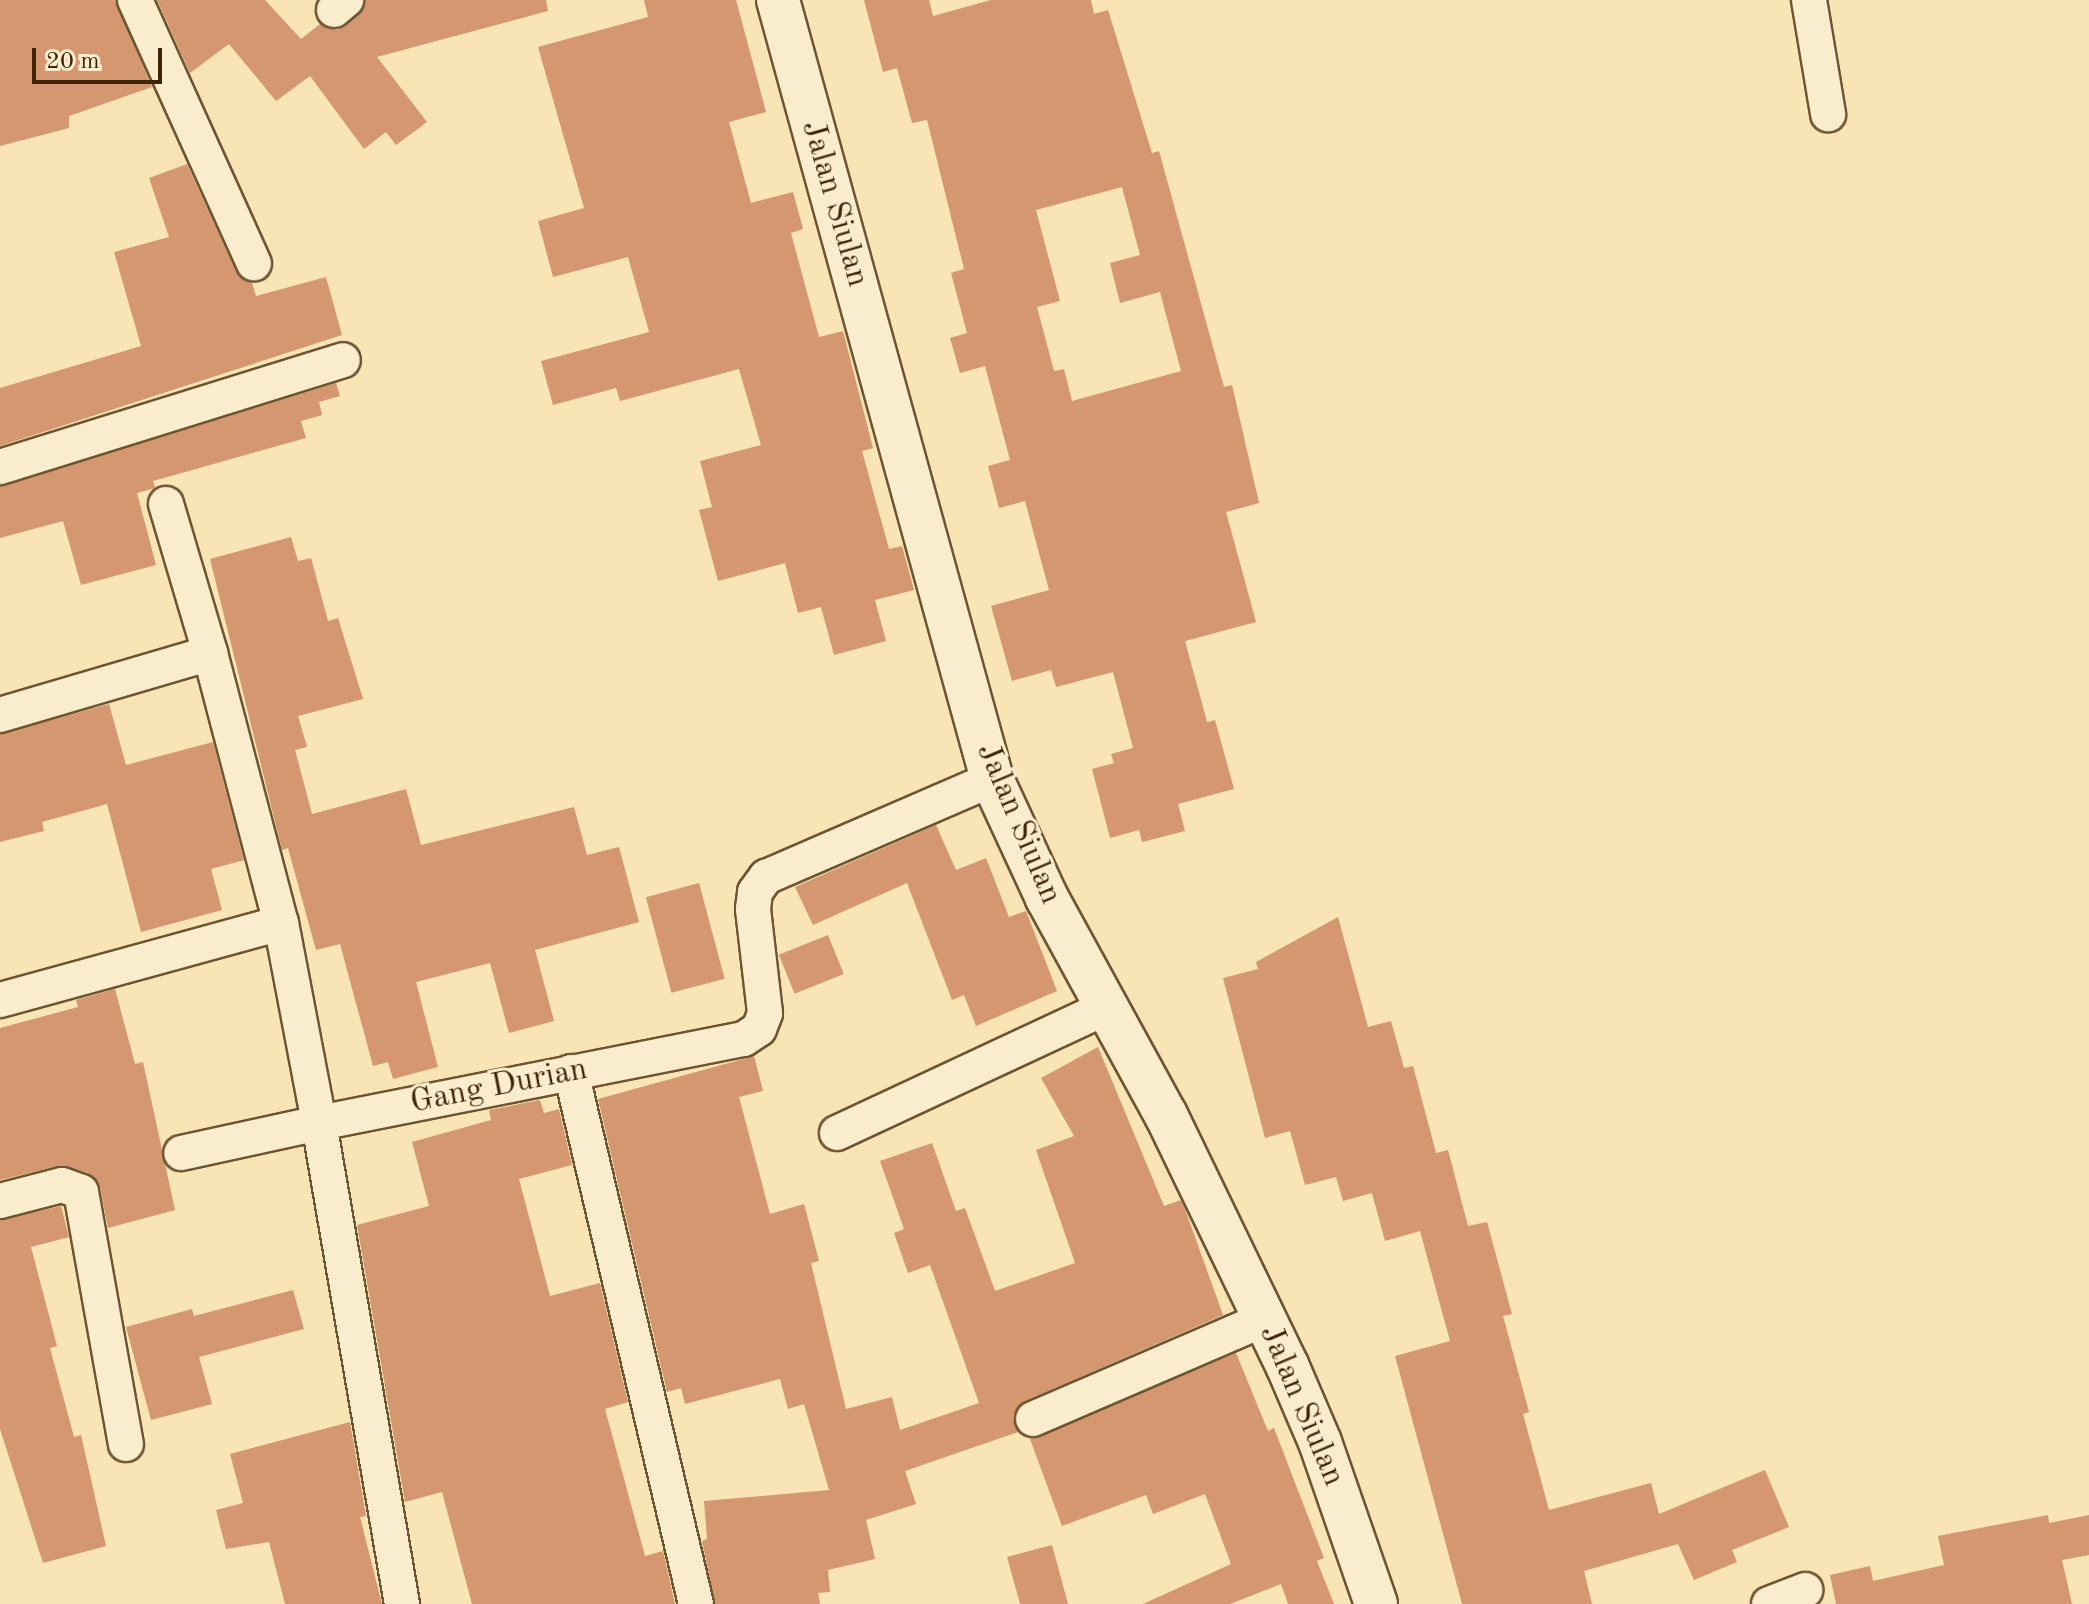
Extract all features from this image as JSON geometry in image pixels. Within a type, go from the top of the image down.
[{"type":"street","points":[[135,0],[254,263]]},
{"type":"street","name":"Jalan Siulan","points":[[778,0],[992,779],[1047,898],[1109,1006],[1265,1319],[1320,1442],[1376,1604]]},
{"type":"street","points":[[1809,0],[1828,114]]},
{"type":"street","points":[[0,467],[343,360]]},
{"type":"street","points":[[166,504],[210,653],[281,923],[319,1123],[402,1604]]},
{"type":"street","points":[[0,715],[210,653]]},
{"type":"street","name":"Gang Durian","points":[[181,1153],[751,1034],[765,1013],[753,909],[755,892],[766,877],[992,779]]},
{"type":"street","points":[[0,1000],[281,923]]},
{"type":"street","points":[[837,1133],[1109,1006]]},
{"type":"street","points":[[571,1072],[696,1604]]},
{"type":"street","points":[[0,1201],[62,1185],[81,1192],[126,1444]]},
{"type":"street","points":[[1033,1419],[1265,1319]]},
{"type":"street","points":[[1769,1604],[1805,1590]]},
{"type":"building","points":[[0,0],[115,0],[152,87],[69,116],[69,128],[0,146]]},
{"type":"building","points":[[157,0],[265,0],[301,39],[320,24],[337,30],[346,26],[366,0],[546,0],[548,11],[377,57],[427,122],[396,145],[386,132],[364,149],[310,76],[276,101],[229,44],[190,73]]},
{"type":"building","points":[[644,0],[736,0],[766,112],[729,122],[751,203],[793,192],[803,229],[791,233],[819,337],[843,331],[873,448],[862,451],[889,549],[902,546],[914,590],[875,600],[886,641],[834,655],[821,607],[798,613],[785,563],[718,581],[699,510],[712,507],[700,461],[761,445],[739,369],[620,401],[616,388],[553,405],[541,361],[649,332],[628,257],[553,277],[538,221],[584,208],[538,47],[648,17]]},
{"type":"building","points":[[864,0],[929,0],[933,16],[991,0],[1091,0],[1094,14],[1108,10],[1152,153],[1159,151],[1224,387],[1232,385],[1259,503],[1226,512],[1256,622],[1185,641],[1207,722],[1215,720],[1234,789],[1178,804],[1185,831],[1142,842],[1139,830],[1110,838],[1092,769],[1114,763],[1111,754],[1133,748],[1113,672],[1056,687],[1051,670],[1012,681],[991,606],[1049,590],[1025,501],[999,508],[988,466],[1010,460],[985,366],[960,373],[950,338],[967,333],[951,273],[964,269],[927,120],[912,123],[897,68],[883,72]],"holes":[[[1122,187],[1140,255],[1110,263],[1120,303],[1160,292],[1181,371],[1072,401],[1064,369],[1054,371],[1037,307],[1060,301],[1036,210]]]},
{"type":"building","points":[[187,164],[236,271],[252,283],[256,296],[326,277],[342,335],[0,446],[0,388],[141,346],[114,252],[169,237],[149,178]]},
{"type":"building","points":[[336,383],[340,396],[319,402],[322,415],[301,421],[306,438],[153,481],[155,488],[137,493],[156,565],[81,585],[63,521],[0,538],[0,486]]},
{"type":"building","points":[[291,537],[298,561],[311,558],[328,621],[338,618],[363,699],[298,716],[307,747],[295,750],[312,814],[406,789],[421,845],[574,807],[587,855],[619,847],[639,922],[535,950],[554,1021],[509,1033],[490,963],[416,982],[438,1067],[393,1079],[388,1062],[373,1066],[340,944],[316,950],[288,848],[282,850],[210,559]]},
{"type":"building","points":[[109,704],[126,765],[213,742],[244,860],[211,869],[222,910],[141,932],[107,804],[42,822],[44,831],[0,842],[0,734]]},
{"type":"building","points":[[936,825],[956,870],[986,858],[1009,917],[1026,911],[1057,991],[976,1026],[964,995],[952,1000],[907,883],[813,925],[795,887]]},
{"type":"building","points":[[699,883],[725,979],[671,993],[646,897]]},
{"type":"building","points":[[1338,917],[1368,1027],[1391,1021],[1404,1068],[1413,1066],[1436,1153],[1448,1150],[1468,1226],[1487,1222],[1512,1314],[1503,1316],[1529,1412],[1523,1414],[1549,1510],[1651,1483],[1659,1514],[1765,1470],[1789,1527],[1732,1550],[1737,1562],[1694,1580],[1678,1544],[1584,1571],[1592,1604],[1462,1604],[1395,1356],[1450,1341],[1420,1231],[1385,1241],[1372,1193],[1343,1201],[1336,1177],[1305,1185],[1290,1131],[1265,1138],[1223,978],[1258,969],[1256,962]]},
{"type":"building","points":[[828,935],[844,974],[795,994],[779,955]]},
{"type":"building","points":[[115,989],[135,1064],[143,1062],[175,1210],[108,1228],[100,1188],[88,1173],[58,1166],[0,1180],[0,1028],[78,1007],[76,1000]]},
{"type":"building","points":[[1098,1047],[1164,1206],[1181,1200],[1223,1315],[1025,1401],[1013,1416],[1018,1432],[905,1471],[916,1504],[866,1520],[875,1559],[828,1570],[830,1592],[818,1593],[820,1604],[715,1604],[702,1541],[707,1539],[704,1501],[829,1490],[804,1404],[788,1409],[780,1379],[685,1404],[681,1388],[667,1392],[598,1099],[754,1056],[763,1091],[739,1097],[770,1214],[804,1204],[819,1261],[811,1263],[846,1409],[892,1397],[900,1430],[979,1403],[930,1265],[908,1273],[894,1233],[904,1229],[880,1161],[932,1143],[956,1211],[965,1208],[995,1291],[1075,1263],[1036,1150],[1074,1136],[1041,1078]]},
{"type":"building","points":[[540,1100],[544,1113],[559,1109],[572,1165],[519,1179],[550,1296],[600,1283],[628,1402],[605,1409],[645,1556],[663,1551],[675,1604],[472,1604],[442,1492],[405,1502],[357,1225],[429,1206],[412,1142],[491,1120],[489,1110]]},
{"type":"building","points":[[61,1206],[69,1237],[31,1247],[57,1346],[50,1348],[74,1437],[81,1435],[106,1546],[43,1563],[0,1429],[0,1220]]},
{"type":"building","points":[[293,1290],[304,1329],[199,1357],[212,1404],[151,1420],[126,1327],[192,1309],[194,1316]]},
{"type":"building","points":[[1236,1353],[1268,1431],[1274,1428],[1324,1558],[1317,1561],[1334,1604],[1288,1604],[1281,1584],[1230,1604],[1143,1604],[1231,1564],[1205,1494],[1153,1514],[1146,1495],[1062,1526],[1030,1439]]},
{"type":"building","points":[[350,1422],[366,1516],[360,1517],[382,1604],[285,1604],[269,1542],[226,1549],[216,1510],[243,1503],[230,1454]]},
{"type":"building","points":[[2048,1515],[2049,1523],[2089,1515],[2089,1555],[2062,1560],[2072,1604],[1836,1604],[1830,1575],[1870,1566],[1873,1581],[1944,1565],[1938,1536]]},
{"type":"building","points":[[1052,1545],[1068,1604],[1020,1604],[1007,1557]]}]
